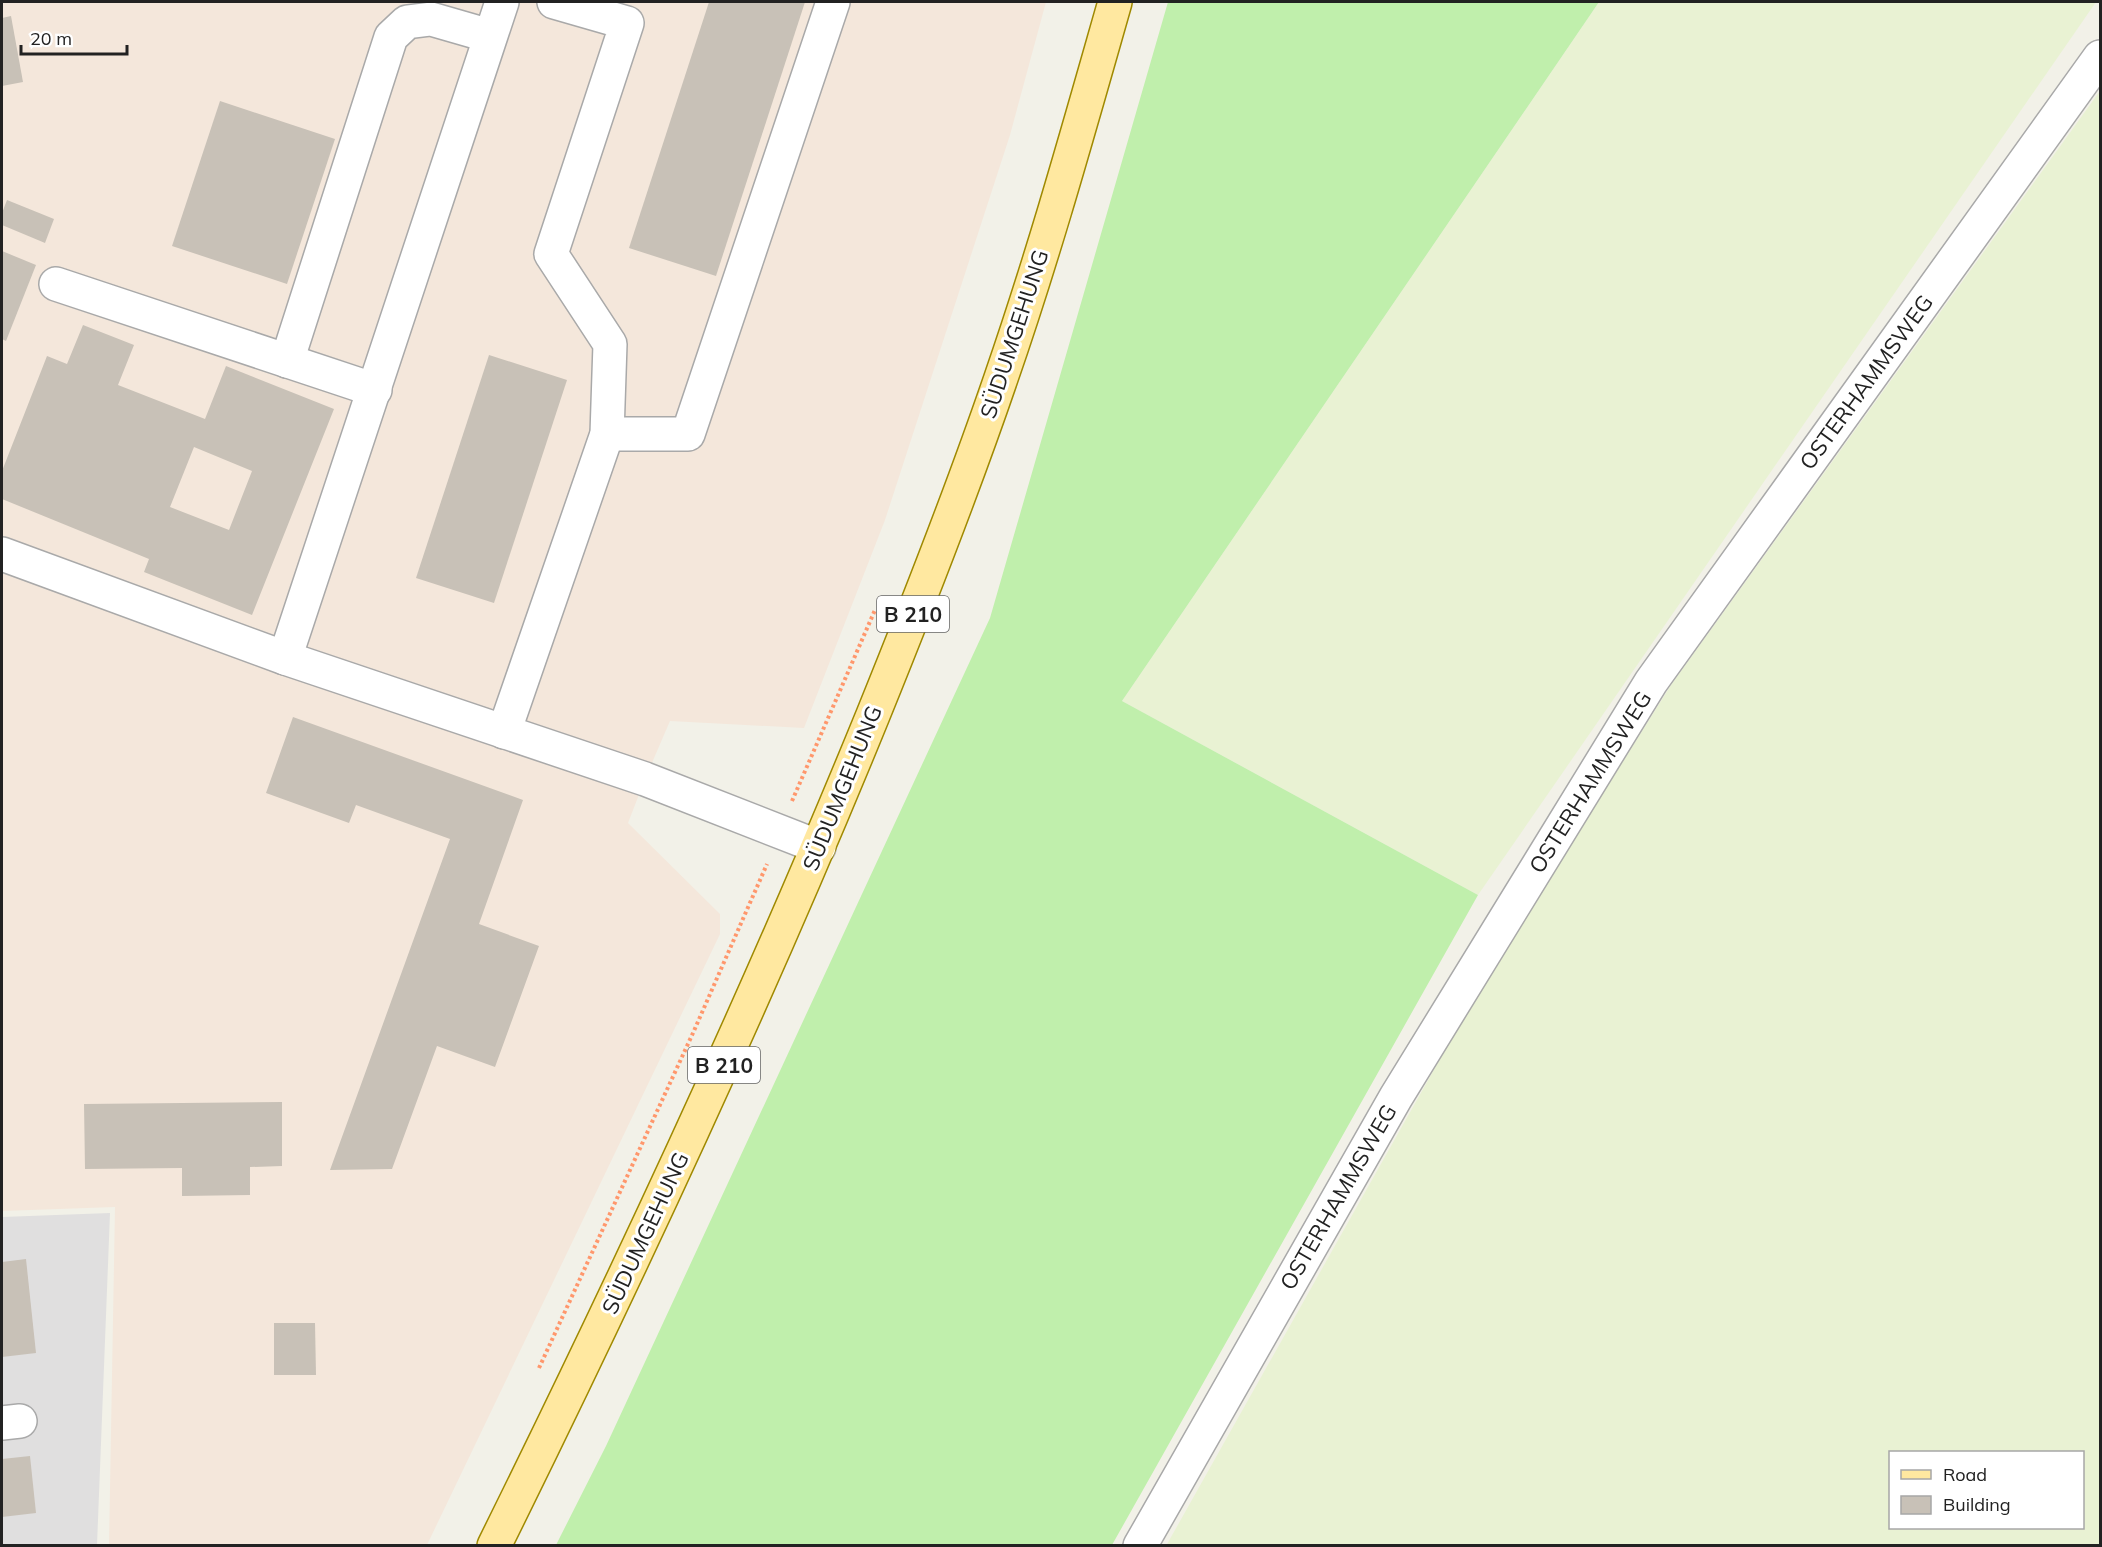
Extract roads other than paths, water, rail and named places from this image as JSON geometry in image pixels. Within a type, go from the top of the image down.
[{"type":"main road","name":"SÜDUMGEHUNG","points":[[494,1545],[716,1082],[819,848],[910,622],[1001,379],[1061,192],[1115,2]]},
{"type":"lane","points":[[285,658],[502,2]]},
{"type":"lane","points":[[504,732],[607,434],[610,344],[551,254],[633,12],[554,2]]},
{"type":"lane","points":[[607,434],[688,434],[833,2]]},
{"type":"lane","points":[[287,361],[391,37],[407,22],[431,19],[490,36]]},
{"type":"lane","name":"OSTERHAMMSWEG","points":[[1140,1545],[1396,1097],[1651,682],[2100,57]]},
{"type":"lane","points":[[56,284],[375,390]]},
{"type":"lane","points":[[2,554],[285,658],[645,779],[819,848]]}]
